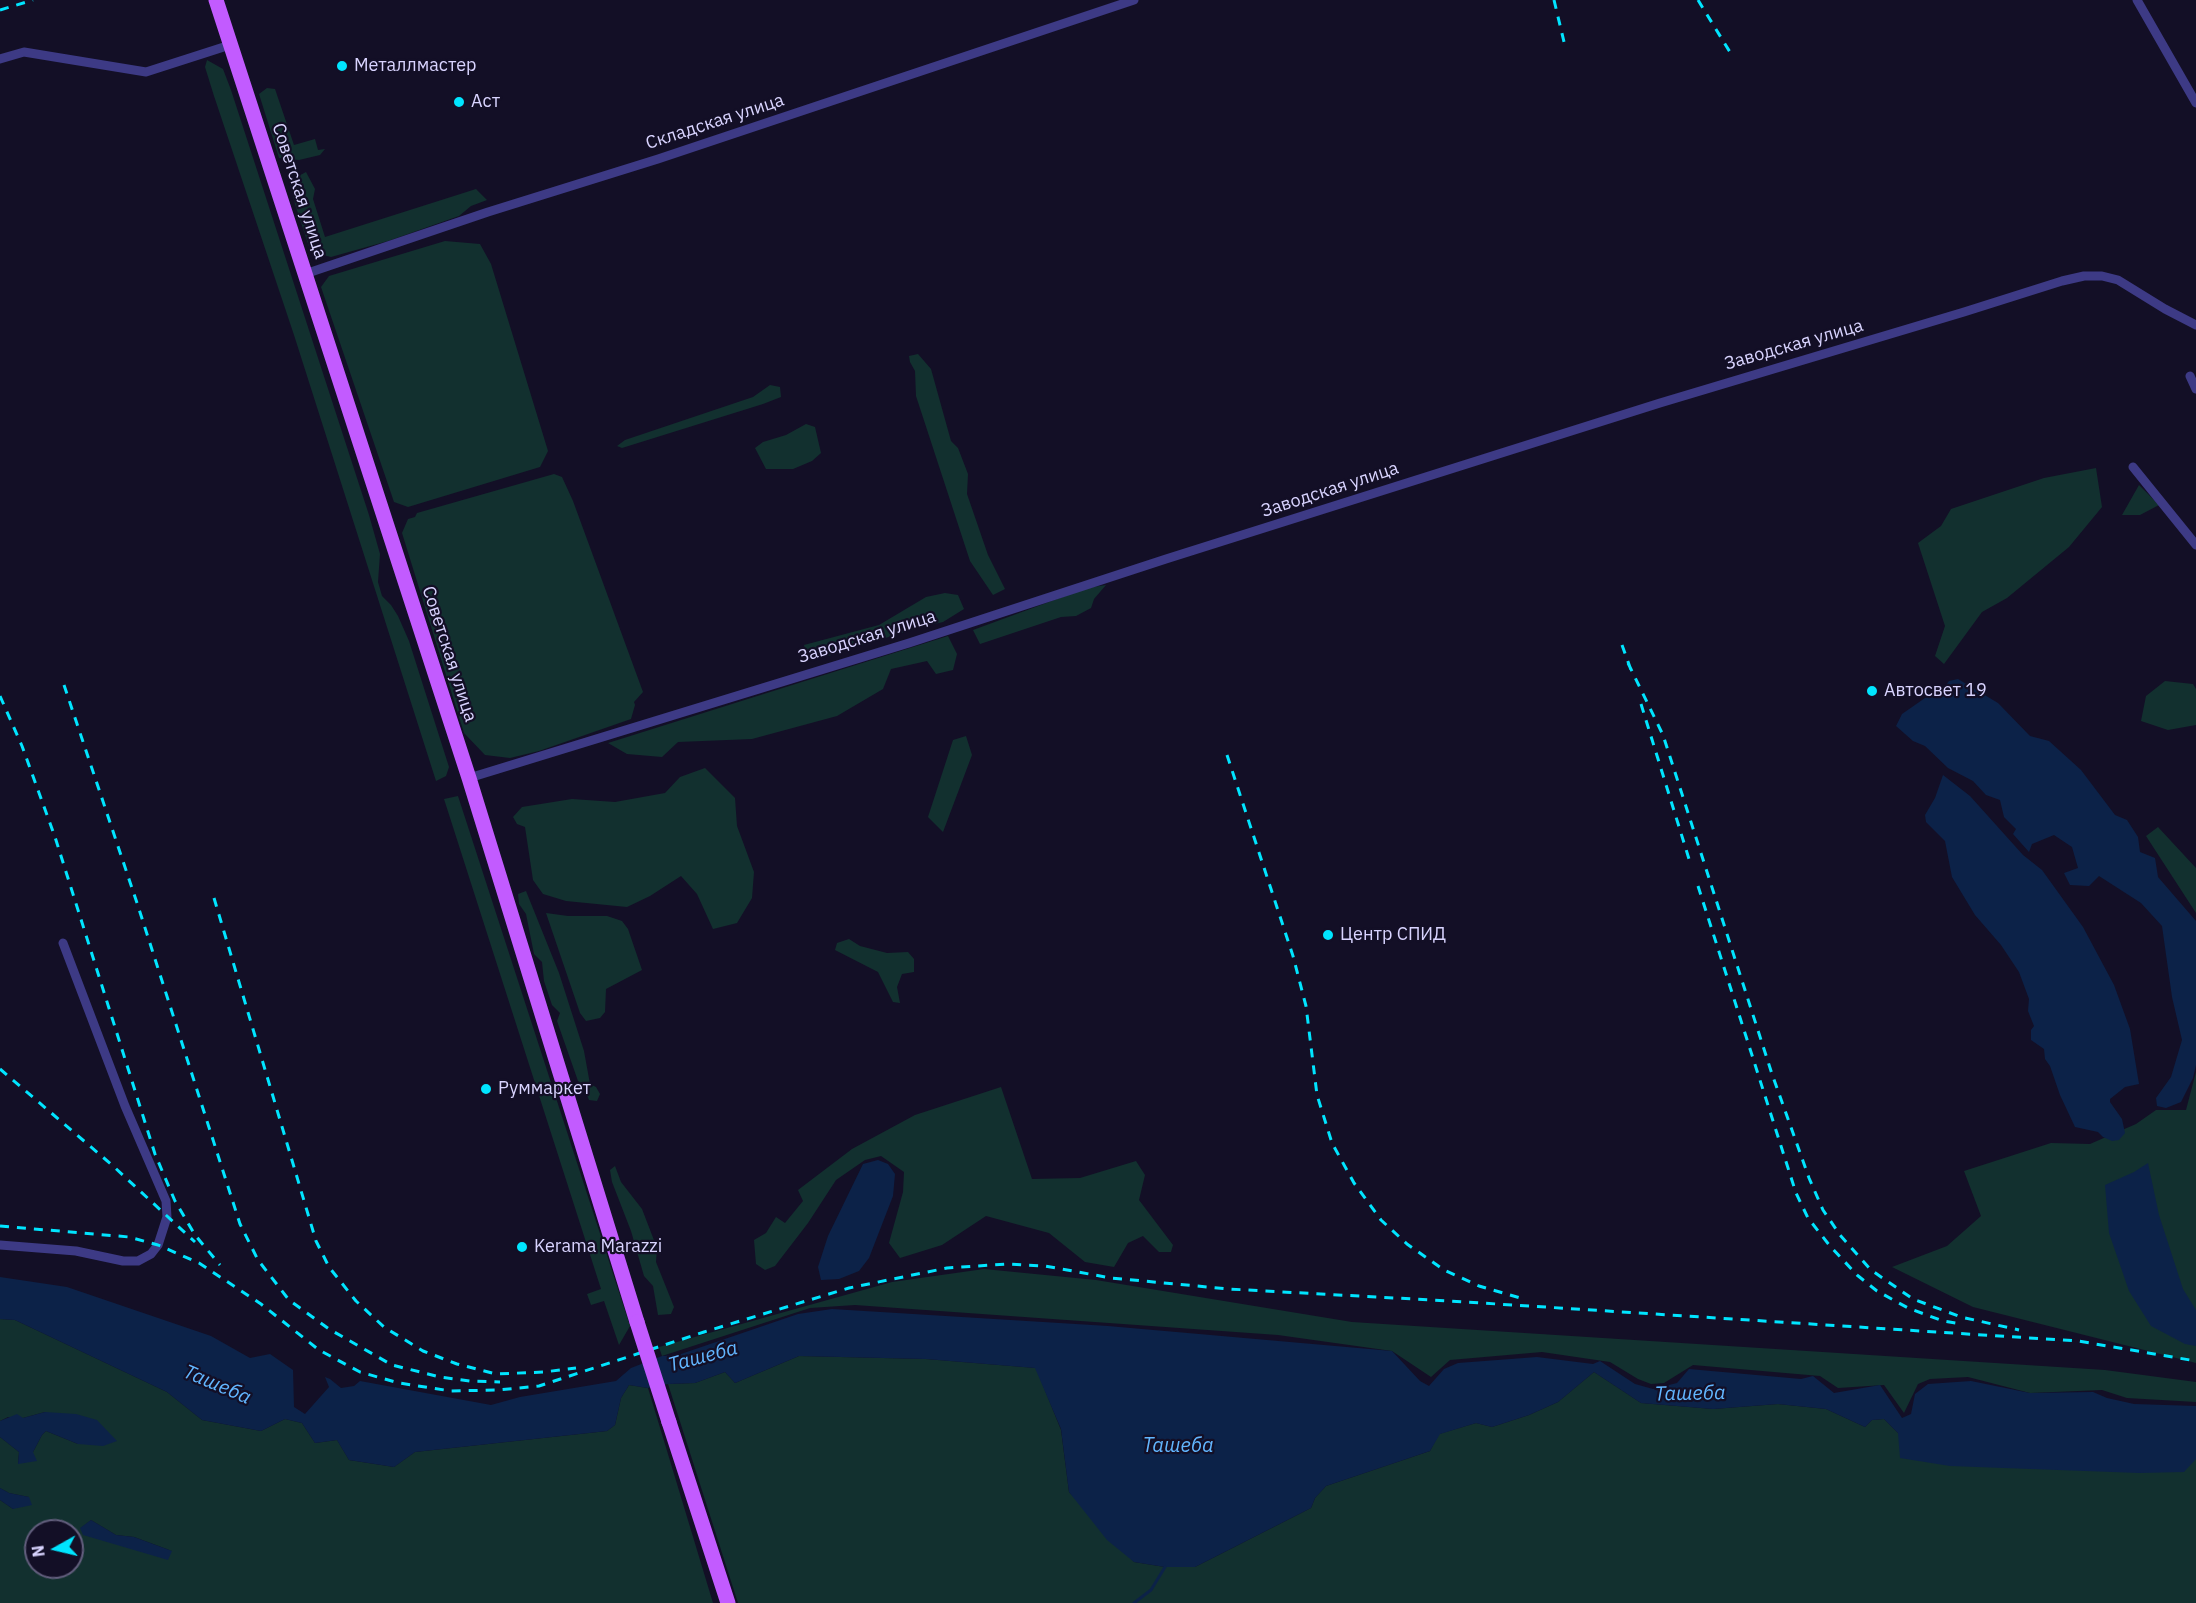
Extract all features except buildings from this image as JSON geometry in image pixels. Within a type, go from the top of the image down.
[{"type":"main road","name":"Советская улица","points":[[216,0],[469,778],[637,1322],[728,1603]]},
{"type":"street","name":"Складская улица","points":[[305,274],[488,212],[647,163],[1134,0]]},
{"type":"street","points":[[2137,0],[2196,103]]},
{"type":"street","points":[[0,60],[24,52],[146,72],[230,45]]},
{"type":"street","name":"Заводская улица","points":[[469,778],[909,643],[1652,405],[2062,281],[2084,276],[2102,276],[2118,280],[2196,326]]},
{"type":"street","points":[[2190,376],[2196,389]]},
{"type":"street","points":[[2133,467],[2196,545]]},
{"type":"street","points":[[0,1245],[76,1251],[123,1261],[138,1261],[151,1254],[158,1245],[167,1217],[166,1201],[125,1106],[63,943]]},
{"type":"green space","points":[[207,60],[223,69],[231,90],[369,515],[380,554],[378,582],[382,596],[398,616],[409,641],[449,767],[446,776],[436,781],[294,335],[214,96],[205,67]]},
{"type":"green space","points":[[267,88],[275,89],[294,145],[315,139],[318,150],[325,149],[320,155],[299,160],[279,158],[259,94]]},
{"type":"green space","points":[[306,172],[315,189],[313,199],[325,237],[476,189],[487,200],[471,206],[459,216],[388,241],[331,257],[315,253],[309,247],[295,204],[289,181]]},
{"type":"green space","points":[[445,241],[480,244],[491,264],[548,451],[540,467],[408,507],[394,502],[321,287],[329,276]]},
{"type":"green space","points":[[918,354],[931,369],[951,441],[958,448],[968,474],[967,494],[988,555],[1005,589],[993,595],[970,561],[916,396],[915,371],[909,356]]},
{"type":"green space","points":[[770,385],[780,387],[781,397],[622,448],[617,446],[625,440],[753,397]]},
{"type":"green space","points":[[806,424],[815,427],[821,453],[812,461],[793,469],[766,469],[755,448],[763,442],[786,435]]},
{"type":"green space","points":[[2096,468],[2102,507],[2069,547],[2007,598],[1982,612],[1944,664],[1935,656],[1945,626],[1918,543],[1941,526],[1951,509],[2044,478]]},
{"type":"green space","points":[[554,474],[562,477],[573,501],[643,692],[634,702],[631,719],[539,751],[510,758],[485,755],[464,733],[402,533],[408,519],[415,517],[417,513]]},
{"type":"green space","points":[[2139,485],[2159,505],[2140,515],[2122,515]]},
{"type":"green space","points":[[1106,585],[1094,599],[1091,608],[1076,616],[1061,617],[980,644],[973,630],[1087,588]]},
{"type":"green space","points":[[945,593],[958,595],[964,609],[943,622],[825,657],[808,659],[804,645],[879,625],[926,597]]},
{"type":"green space","points":[[948,636],[957,654],[953,670],[936,674],[927,661],[891,669],[883,689],[837,716],[752,739],[678,742],[662,757],[627,754],[608,743]]},
{"type":"green space","points":[[2165,681],[2193,684],[2196,689],[2196,725],[2168,730],[2141,721],[2146,696]]},
{"type":"green space","points":[[966,736],[972,755],[943,832],[928,817],[953,740]]},
{"type":"green space","points":[[705,768],[735,798],[737,826],[754,872],[752,898],[737,923],[713,929],[697,894],[681,876],[650,896],[627,907],[566,901],[543,894],[533,880],[525,827],[517,824],[513,817],[522,807],[572,799],[615,802],[665,793],[680,777]]},
{"type":"green space","points":[[458,796],[630,1326],[619,1345],[604,1301],[591,1305],[587,1294],[601,1289],[444,799]]},
{"type":"green space","points":[[2158,827],[2196,868],[2196,913],[2146,836]]},
{"type":"green space","points":[[526,891],[559,973],[584,1051],[590,1084],[596,1087],[600,1094],[597,1101],[589,1100],[583,1085],[578,1081],[557,1021],[560,1013],[552,1005],[544,981],[542,962],[534,954],[526,914],[519,904],[518,894]]},
{"type":"green space","points":[[546,913],[568,916],[607,916],[622,921],[628,929],[642,970],[606,989],[605,1012],[600,1018],[586,1021],[580,1013]]},
{"type":"green space","points":[[849,939],[860,946],[887,953],[908,952],[914,959],[914,972],[902,974],[897,987],[900,1003],[893,1002],[878,972],[835,950],[837,943]]},
{"type":"green space","points":[[2196,1072],[2196,1363],[1973,1307],[1892,1267],[1947,1246],[1981,1216],[1964,1171],[2051,1143],[2090,1144],[2136,1124],[2156,1110],[2186,1110]]},
{"type":"green space","points":[[1001,1087],[1032,1179],[1080,1178],[1136,1161],[1145,1175],[1139,1200],[1173,1245],[1171,1252],[1159,1252],[1143,1236],[1128,1243],[1114,1267],[1085,1262],[1049,1233],[986,1216],[942,1245],[900,1258],[889,1243],[903,1192],[904,1172],[881,1156],[865,1160],[836,1180],[808,1223],[775,1266],[765,1270],[756,1264],[754,1240],[766,1233],[776,1217],[785,1223],[803,1201],[798,1190],[852,1149],[915,1115]]},
{"type":"green space","points":[[615,1166],[621,1182],[642,1209],[657,1248],[656,1262],[674,1307],[671,1314],[658,1315],[653,1286],[644,1276],[631,1231],[612,1182],[610,1170]]},
{"type":"green space","points":[[984,1269],[1096,1280],[1352,1322],[2105,1370],[2196,1382],[2196,1402],[2127,1398],[2102,1390],[2030,1393],[1968,1377],[1930,1379],[1918,1384],[1904,1413],[1884,1385],[1838,1388],[1820,1376],[1693,1365],[1664,1383],[1651,1384],[1610,1362],[1542,1352],[1450,1360],[1431,1377],[1392,1351],[1278,1335],[855,1305],[810,1308],[662,1356],[659,1347],[892,1282]]},
{"type":"green space","points":[[0,1319],[15,1320],[167,1392],[202,1420],[261,1431],[285,1419],[302,1423],[315,1443],[337,1440],[349,1460],[394,1467],[415,1452],[607,1431],[615,1425],[621,1398],[629,1385],[648,1388],[713,1603],[0,1603],[0,1500],[13,1509],[29,1497],[9,1493],[0,1488],[0,1437],[19,1452],[18,1464],[33,1452],[46,1431],[78,1444],[45,1412],[23,1418],[8,1417],[0,1421]]},
{"type":"green space","points":[[799,1356],[926,1359],[1036,1368],[1061,1430],[1069,1492],[1134,1562],[1165,1567],[1195,1567],[1311,1508],[1315,1498],[1326,1486],[1430,1451],[1439,1434],[1476,1423],[1492,1427],[1529,1415],[1558,1402],[1594,1372],[1641,1403],[1713,1409],[1778,1404],[1826,1409],[1865,1427],[1872,1420],[1884,1419],[1898,1433],[2196,1459],[2196,1603],[738,1603],[668,1384],[695,1383],[725,1372],[735,1383]]},
{"type":"water","points":[[1958,679],[1998,703],[2030,736],[2049,741],[2081,770],[2115,815],[2127,820],[2138,837],[2140,852],[2155,858],[2158,877],[2196,921],[2196,1065],[2193,1078],[2181,1102],[2166,1108],[2157,1106],[2156,1098],[2171,1077],[2182,1040],[2172,997],[2162,926],[2141,903],[2099,876],[2089,886],[2070,885],[2064,873],[2078,868],[2072,847],[2054,835],[2032,844],[2029,852],[2013,834],[2016,829],[2004,817],[2000,800],[1986,795],[1973,781],[1948,768],[1925,746],[1913,741],[1896,726],[1902,714],[1925,698],[1942,690],[1949,681]]},
{"type":"water","points":[[1943,775],[1970,796],[2023,855],[2042,870],[2083,927],[2114,985],[2130,1029],[2139,1084],[2125,1087],[2110,1099],[2122,1119],[2125,1133],[2119,1140],[2112,1141],[2098,1132],[2075,1127],[2045,1059],[2044,1049],[2031,1040],[2031,1030],[2034,1026],[2028,1011],[2029,999],[2019,972],[2001,945],[1975,915],[1952,877],[1945,841],[1926,822],[1925,815],[1935,798]]},
{"type":"water","points":[[878,1160],[888,1164],[895,1174],[893,1196],[869,1258],[859,1271],[839,1279],[821,1280],[818,1267],[828,1236],[863,1164]]},
{"type":"water","points":[[2148,1163],[2159,1215],[2183,1289],[2196,1310],[2196,1346],[2185,1344],[2151,1326],[2129,1291],[2109,1233],[2105,1185]]},
{"type":"water","name":"Ташеба","points":[[0,1277],[67,1287],[211,1336],[250,1358],[270,1354],[293,1370],[294,1407],[305,1414],[329,1387],[325,1377],[341,1388],[354,1386],[360,1381],[491,1405],[520,1397],[616,1381],[631,1368],[662,1356],[678,1355],[798,1314],[832,1309],[1108,1326],[1392,1351],[1420,1381],[1429,1386],[1444,1369],[1458,1363],[1537,1357],[1593,1364],[1600,1361],[1635,1384],[1653,1389],[1677,1383],[1689,1369],[1801,1379],[1813,1376],[1834,1393],[1880,1385],[1902,1418],[1911,1414],[1915,1394],[1928,1384],[1971,1381],[2030,1393],[2093,1392],[2107,1398],[2134,1404],[2196,1406],[2196,1459],[2184,1472],[2139,1473],[1950,1466],[1900,1458],[1898,1433],[1884,1419],[1872,1420],[1865,1427],[1826,1409],[1778,1404],[1713,1409],[1641,1403],[1594,1372],[1558,1402],[1529,1415],[1492,1427],[1476,1423],[1440,1434],[1430,1451],[1326,1486],[1315,1498],[1311,1508],[1195,1567],[1165,1567],[1134,1562],[1107,1540],[1069,1492],[1061,1429],[1035,1368],[926,1359],[799,1356],[735,1383],[725,1372],[695,1383],[668,1384],[648,1388],[629,1385],[621,1398],[615,1425],[607,1431],[415,1452],[394,1467],[349,1460],[337,1440],[315,1443],[302,1423],[285,1419],[261,1431],[202,1420],[167,1392],[15,1320],[0,1319]]},
{"type":"water","points":[[45,1412],[76,1414],[97,1420],[117,1441],[103,1446],[78,1444],[46,1431],[33,1452],[37,1461],[18,1464],[19,1452],[0,1437],[0,1421],[17,1414],[23,1418]]},
{"type":"water","points":[[0,1488],[9,1493],[29,1497],[32,1505],[13,1509],[0,1500]]},
{"type":"water","points":[[91,1520],[116,1535],[134,1537],[172,1551],[168,1560],[84,1535],[84,1525]]},
{"type":"waterway","points":[[1134,1603],[1151,1590],[1165,1567]]},
{"type":"railway","points":[[0,10],[33,0]]},
{"type":"railway","points":[[1554,0],[1565,46]]},
{"type":"railway","points":[[1698,0],[1733,57]]},
{"type":"railway","points":[[1622,645],[1631,670]]},
{"type":"railway","points":[[1628,663],[1663,735],[1772,1074],[1809,1178],[1823,1210],[1840,1235],[1871,1270],[1913,1299],[1961,1317],[2019,1330]]},
{"type":"railway","points":[[64,685],[240,1224],[258,1260],[289,1300],[329,1329],[392,1365],[440,1377],[500,1382]]},
{"type":"railway","points":[[0,696],[22,746],[55,837],[155,1154],[175,1201],[195,1235],[220,1265]]},
{"type":"railway","points":[[1641,704],[1689,859]]},
{"type":"railway","points":[[1227,755],[1293,956],[1306,1006],[1317,1095],[1332,1143],[1354,1183],[1381,1220],[1407,1244],[1444,1270],[1479,1286],[1524,1299]]},
{"type":"railway","points":[[1698,886],[1796,1193],[1808,1218],[1857,1275],[1877,1291],[1908,1308],[1943,1321],[1962,1324]]},
{"type":"railway","points":[[214,898],[316,1241],[329,1267],[356,1301],[384,1327],[423,1351],[457,1364],[496,1374],[576,1368]]},
{"type":"railway","points":[[0,1069],[112,1165],[195,1242]]},
{"type":"railway","points":[[0,1226],[129,1237],[158,1245],[199,1263],[261,1304],[319,1350],[360,1372],[399,1383],[451,1391],[539,1386],[849,1288],[947,1268],[1008,1264],[1045,1266],[1111,1278],[1229,1289],[2078,1341],[2196,1361]]},
{"type":"place","name":"Металлмастер","points":[[342,66]]},
{"type":"place","name":"Аст","points":[[459,102]]},
{"type":"place","name":"Автосвет 19","points":[[1872,691]]},
{"type":"place","name":"Центр СПИД","points":[[1328,935]]},
{"type":"place","name":"Руммаркет","points":[[486,1089]]},
{"type":"place","name":"Kerama Marazzi","points":[[522,1247]]}]
